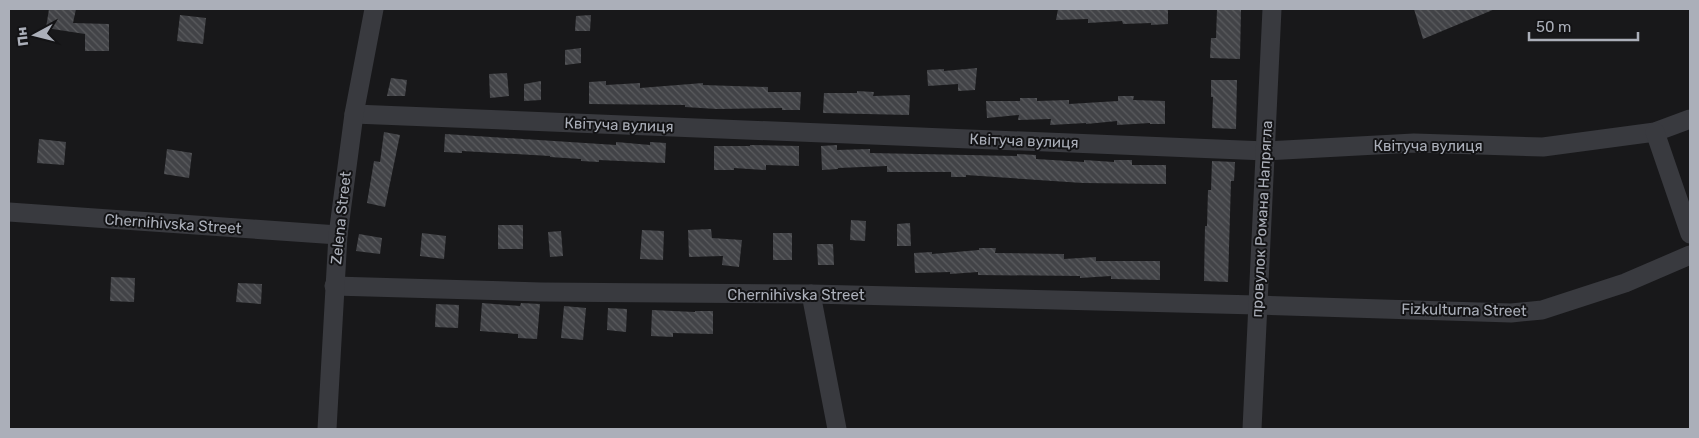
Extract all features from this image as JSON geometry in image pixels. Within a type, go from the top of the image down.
[{"type":"street","name":"Zelena Street","points":[[326,429],[338,235],[354,114],[374,9]]},
{"type":"street","name":"провулок Романа Напрягла","points":[[1252,429],[1272,9]]},
{"type":"street","name":"Квітуча вулиця","points":[[354,114],[1266,151],[1414,143],[1543,147],[1654,132],[1690,119]]},
{"type":"street","points":[[1654,132],[1690,234]]},
{"type":"street","name":"Chernihivska Street","points":[[9,212],[338,235]]},
{"type":"street","name":"Fizkulturna Street","points":[[1257,305],[1511,313],[1542,310],[1625,283],[1690,254]]},
{"type":"street","name":"Chernihivska Street","points":[[334,286],[560,292],[811,294],[1257,305]]},
{"type":"street","points":[[811,294],[837,429]]},
{"type":"building","points":[[49,9],[76,9],[73,23],[109,24],[109,51],[85,51],[85,34],[46,28]]},
{"type":"building","points":[[1058,9],[1168,9],[1168,24],[1123,24],[1122,21],[1088,23],[1088,19],[1056,20]]},
{"type":"building","points":[[1217,9],[1241,9],[1240,59],[1210,58],[1211,38],[1216,38]]},
{"type":"building","points":[[1414,9],[1495,9],[1423,39]]},
{"type":"building","points":[[180,15],[206,18],[203,44],[177,41]]},
{"type":"building","points":[[591,15],[590,31],[575,31],[576,16]]},
{"type":"building","points":[[581,48],[581,63],[565,65],[565,50]]},
{"type":"building","points":[[977,68],[975,90],[958,91],[958,84],[928,86],[927,70],[944,69],[944,71]]},
{"type":"building","points":[[507,73],[509,96],[490,98],[489,74]]},
{"type":"building","points":[[391,78],[407,80],[405,96],[387,96]]},
{"type":"building","points":[[1211,80],[1237,80],[1236,129],[1212,128],[1213,97],[1211,97]]},
{"type":"building","points":[[541,81],[541,100],[524,101],[524,84]]},
{"type":"building","points":[[606,81],[606,85],[640,83],[640,88],[703,83],[703,85],[768,87],[768,92],[801,92],[800,110],[782,110],[782,108],[717,109],[685,107],[685,105],[589,104],[589,82]]},
{"type":"building","points":[[857,91],[874,92],[873,96],[910,95],[909,115],[823,113],[824,93],[857,93]]},
{"type":"building","points":[[1118,96],[1134,96],[1133,100],[1165,101],[1165,124],[1117,125],[1117,121],[1050,125],[1051,119],[1018,120],[1019,115],[987,118],[986,101],[1020,101],[1020,98],[1037,98],[1037,101],[1069,100],[1069,104],[1118,101]]},
{"type":"building","points":[[384,132],[400,135],[385,207],[367,203],[374,161],[380,162]]},
{"type":"building","points":[[445,134],[616,145],[616,142],[650,145],[650,142],[666,143],[665,163],[599,160],[599,162],[550,156],[462,151],[462,153],[444,152]]},
{"type":"building","points":[[39,139],[66,142],[64,165],[37,163]]},
{"type":"building","points":[[837,145],[837,150],[870,149],[870,153],[1017,156],[1017,154],[1036,155],[1036,159],[1084,162],[1084,160],[1114,162],[1114,160],[1132,160],[1132,165],[1166,165],[1166,184],[1083,183],[966,175],[966,177],[951,177],[951,172],[887,172],[887,166],[822,170],[821,146]]},
{"type":"building","points":[[714,146],[799,146],[799,166],[766,165],[766,170],[734,168],[734,170],[714,170]]},
{"type":"building","points":[[167,149],[192,153],[189,178],[164,174]]},
{"type":"building","points":[[1212,161],[1235,162],[1234,181],[1231,181],[1228,282],[1204,281],[1205,226],[1207,226],[1208,190],[1211,190]]},
{"type":"building","points":[[851,220],[866,221],[865,241],[850,240]]},
{"type":"building","points":[[910,223],[911,246],[897,246],[897,224]]},
{"type":"building","points":[[498,225],[523,225],[523,249],[498,249]]},
{"type":"building","points":[[711,229],[712,238],[742,240],[739,267],[722,265],[723,256],[689,257],[688,230]]},
{"type":"building","points":[[642,230],[664,231],[663,260],[640,259]]},
{"type":"building","points":[[561,231],[563,256],[550,257],[548,232]]},
{"type":"building","points":[[422,233],[446,236],[444,259],[420,256]]},
{"type":"building","points":[[773,233],[792,233],[792,260],[773,260]]},
{"type":"building","points":[[359,234],[382,238],[380,254],[356,251]]},
{"type":"building","points":[[817,244],[833,244],[834,265],[818,265]]},
{"type":"building","points":[[979,248],[996,248],[995,253],[1064,254],[1064,259],[1096,257],[1096,261],[1160,261],[1160,280],[1111,279],[1111,276],[1080,278],[1080,276],[978,275],[978,272],[950,274],[950,272],[915,273],[914,253],[932,252],[932,254],[979,250]]},
{"type":"building","points":[[111,277],[135,278],[134,302],[110,301]]},
{"type":"building","points":[[238,283],[262,284],[261,304],[236,302]]},
{"type":"building","points":[[482,303],[520,306],[521,303],[540,304],[537,339],[518,338],[518,334],[480,331]]},
{"type":"building","points":[[436,304],[459,305],[458,328],[435,327]]},
{"type":"building","points":[[564,306],[586,308],[583,340],[561,338]]},
{"type":"building","points":[[608,308],[627,309],[626,332],[607,330]]},
{"type":"building","points":[[652,310],[713,311],[713,334],[673,333],[673,337],[651,336]]}]
